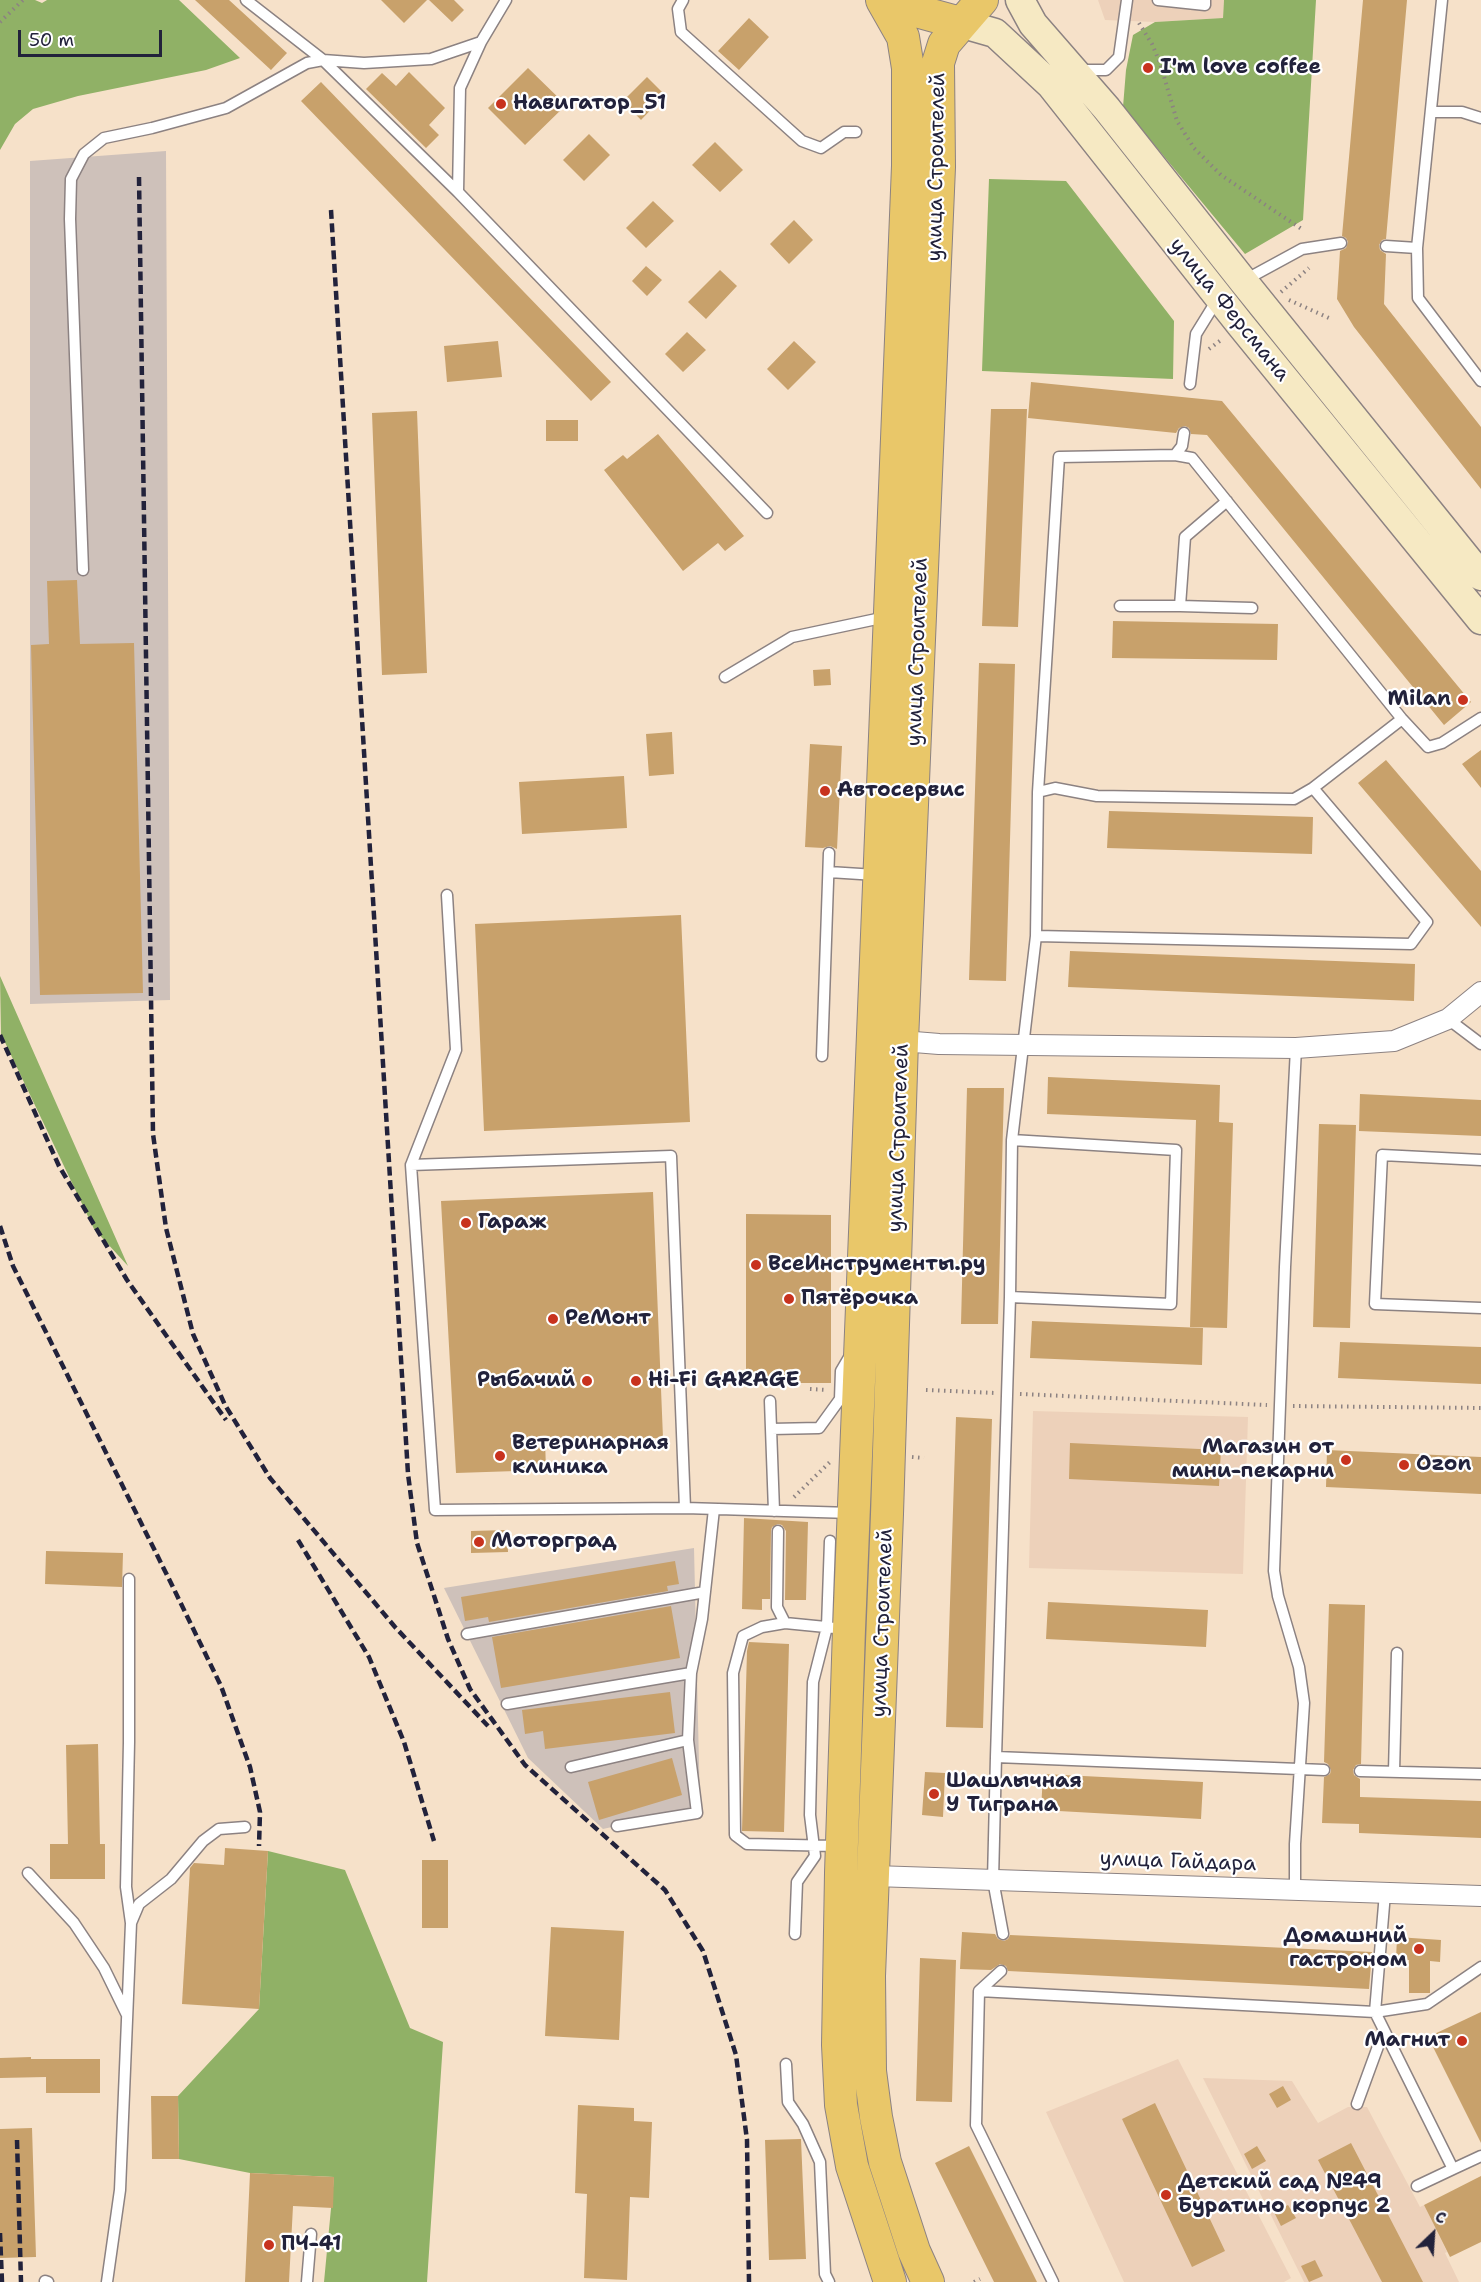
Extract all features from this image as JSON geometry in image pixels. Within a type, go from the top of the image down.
[{"type":"main road","name":"улица Строителей","points":[[882,0],[903,37],[908,68],[908,166],[878,875],[887,1040],[887,1514],[869,1988],[870,2071],[885,2162],[914,2251],[928,2282]]},
{"type":"main road","points":[[890,0],[906,8],[926,13],[973,8]]},
{"type":"main road","name":"улица Строителей","points":[[883,2280],[852,2166],[841,2105],[832,1855],[838,1628],[856,1513],[862,1336],[916,712],[939,167],[938,63],[944,44],[973,8]]},
{"type":"main road","points":[[890,609],[920,603]]},
{"type":"main road","points":[[885,711],[916,712]]},
{"type":"main road","points":[[856,1513],[887,1514]]},
{"type":"main road","points":[[832,1855],[874,1876]]},
{"type":"street","name":"улица Ферсмана","points":[[1020,0],[1033,24],[1107,109],[1481,576]]},
{"type":"street","name":"улица Ферсмана","points":[[973,8],[995,33],[1051,85],[1219,297],[1481,620]]},
{"type":"street","points":[[1219,297],[1243,281]]},
{"type":"street","points":[[887,1040],[939,1044],[1296,1048],[1394,1041],[1448,1019],[1481,992]]},
{"type":"street","name":"улица Гайдара","points":[[874,1876],[1481,1896]]},
{"type":"lane","points":[[246,0],[323,60],[458,192],[767,513]]},
{"type":"lane","points":[[458,192],[460,88],[481,42],[506,0]]},
{"type":"lane","points":[[683,0],[678,9],[681,32],[802,141],[822,148],[844,132],[856,132]]},
{"type":"lane","points":[[1073,70],[1106,70],[1119,57],[1127,0]]},
{"type":"lane","points":[[1158,0],[1205,5],[1205,0]]},
{"type":"lane","points":[[1442,0],[1417,248],[1418,298],[1481,381]]},
{"type":"lane","points":[[83,570],[70,178],[84,154],[104,138],[226,108],[307,63],[323,60],[364,63],[431,59],[481,42]]},
{"type":"lane","points":[[1432,112],[1462,112],[1481,118]]},
{"type":"lane","points":[[1243,281],[1302,249],[1341,243]]},
{"type":"lane","points":[[1386,246],[1417,248]]},
{"type":"lane","points":[[1190,384],[1196,334],[1219,297]]},
{"type":"lane","points":[[1175,455],[1182,446],[1184,433]]},
{"type":"lane","points":[[1003,1934],[993,1880],[1010,1297],[1012,1140],[1036,936],[1038,792],[1059,457],[1175,455],[1192,458],[1402,719],[1428,747],[1442,743],[1481,718]]},
{"type":"lane","points":[[1179,606],[1185,537],[1227,501]]},
{"type":"lane","points":[[1120,606],[1252,608]]},
{"type":"lane","points":[[725,677],[792,637],[890,609]]},
{"type":"lane","points":[[1038,792],[1055,788],[1097,796],[1294,799],[1313,788],[1402,719]]},
{"type":"lane","points":[[1036,936],[1411,944],[1427,922],[1313,788]]},
{"type":"lane","points":[[822,1056],[829,853]]},
{"type":"lane","points":[[829,872],[878,875]]},
{"type":"lane","points":[[447,895],[456,1050],[411,1165],[435,1510],[685,1508],[856,1513]]},
{"type":"lane","points":[[1448,1019],[1481,1044]]},
{"type":"lane","points":[[1295,1890],[1295,1844],[1304,1703],[1299,1667],[1278,1596],[1274,1570],[1296,1048]]},
{"type":"lane","points":[[1010,1297],[1171,1304],[1176,1150],[1012,1140]]},
{"type":"lane","points":[[1481,1160],[1382,1155],[1375,1304],[1481,1308]]},
{"type":"lane","points":[[411,1165],[671,1156],[685,1508]]},
{"type":"lane","points":[[771,1429],[819,1428],[840,1399],[841,1371],[862,1336]]},
{"type":"lane","points":[[770,1401],[774,1511]]},
{"type":"lane","points":[[617,1826],[697,1813],[688,1740],[691,1673],[702,1619],[714,1509]]},
{"type":"lane","points":[[778,1531],[777,1607],[785,1623]]},
{"type":"lane","points":[[830,1541],[838,1628],[785,1623],[762,1627],[743,1636],[733,1673],[735,1835],[747,1844],[832,1855]]},
{"type":"lane","points":[[107,2282],[120,2190],[131,1923],[126,1887],[129,1579]]},
{"type":"lane","points":[[467,1634],[705,1592]]},
{"type":"lane","points":[[1394,1772],[1397,1653]]},
{"type":"lane","points":[[507,1704],[691,1673]]},
{"type":"lane","points":[[571,1767],[688,1740]]},
{"type":"lane","points":[[996,1757],[1324,1770]]},
{"type":"lane","points":[[1360,1771],[1481,1774]]},
{"type":"lane","points":[[131,1923],[139,1904],[171,1880],[203,1840],[219,1829],[245,1827]]},
{"type":"lane","points":[[795,1934],[797,1882],[815,1856],[832,1855]]},
{"type":"lane","points":[[28,1873],[74,1923],[104,1968],[128,2017]]},
{"type":"lane","points":[[1385,1893],[1375,2012],[1453,2169]]},
{"type":"lane","points":[[979,1991],[1375,2012],[1427,2004],[1481,1968]]},
{"type":"lane","points":[[1001,1971],[979,1991],[976,2125],[1053,2282]]},
{"type":"lane","points":[[1357,2104],[1384,2030]]},
{"type":"lane","points":[[786,2064],[788,2102],[803,2124],[820,2162],[825,2274],[829,2282]]},
{"type":"lane","points":[[1417,2187],[1481,2156]]},
{"type":"lane","points":[[307,2282],[311,2234]]},
{"type":"path","points":[[0,22],[23,0]]},
{"type":"path","points":[[1124,16],[1138,22],[1152,44],[1177,121],[1194,148],[1221,175],[1303,230]]},
{"type":"path","points":[[1309,268],[1278,295],[1329,318]]},
{"type":"path","points":[[1209,350],[1221,340]]},
{"type":"path","points":[[926,1390],[1280,1405],[1481,1408]]},
{"type":"path","points":[[792,1500],[837,1455]]},
{"type":"path","points":[[911,1457],[924,1458]]},
{"type":"path","points":[[974,2282],[980,2279]]},
{"type":"shaded area","points":[[1098,0],[1224,0],[1223,18],[1155,22],[1105,20]]},
{"type":"shaded area","points":[[166,151],[170,1000],[30,1004],[30,161]]},
{"type":"shaded area","points":[[1033,1411],[1248,1417],[1243,1574],[1029,1568]]},
{"type":"shaded area","points":[[694,1548],[700,1807],[603,1829],[528,1758],[444,1588]]},
{"type":"shaded area","name":"Детский сад №49 Буратино корпус 2","points":[[1178,2059],[1291,2278],[1284,2282],[1124,2282],[1046,2112]]},
{"type":"shaded area","points":[[1203,2078],[1292,2081],[1318,2123],[1348,2107],[1367,2107],[1420,2207],[1424,2205],[1459,2282],[1304,2282]]},
{"type":"green space","points":[[0,0],[35,0],[42,3],[47,0],[179,0],[240,58],[206,70],[78,96],[33,109],[15,124],[0,150]]},
{"type":"green space","points":[[1224,0],[1316,0],[1303,220],[1245,254],[1123,107],[1126,70],[1133,35],[1155,22],[1223,18]]},
{"type":"green space","points":[[989,179],[1066,181],[1174,321],[1173,379],[982,371]]},
{"type":"green space","points":[[0,976],[128,1266],[94,1229],[1,1034]]},
{"type":"green space","points":[[268,1851],[345,1870],[410,2028],[443,2042],[427,2282],[324,2282],[334,2177],[250,2173],[179,2159],[178,2096],[259,2009]]},
{"type":"building","points":[[195,0],[229,0],[287,53],[271,70]]},
{"type":"building","points":[[381,0],[427,0],[404,23]]},
{"type":"building","points":[[429,0],[454,0],[464,10],[452,22]]},
{"type":"building","points":[[1363,0],[1407,0],[1386,239],[1382,240],[1379,245],[1380,250],[1386,254],[1384,304],[1481,427],[1481,489],[1354,327],[1337,299],[1340,251],[1346,248],[1348,242],[1342,236]]},
{"type":"building","points":[[749,18],[769,37],[739,70],[718,51]]},
{"type":"building","points":[[528,68],[566,105],[525,145],[488,108]]},
{"type":"building","points":[[409,72],[445,108],[429,125],[439,135],[426,148],[366,89],[382,73],[396,86]]},
{"type":"building","points":[[647,77],[665,95],[641,120],[623,101]]},
{"type":"building","points":[[321,82],[611,382],[591,401],[301,101]]},
{"type":"building","points":[[589,134],[610,155],[584,181],[563,160]]},
{"type":"building","points":[[715,142],[743,170],[720,192],[692,165]]},
{"type":"building","points":[[653,201],[674,221],[646,248],[626,228]]},
{"type":"building","points":[[794,220],[813,240],[789,264],[770,244]]},
{"type":"building","points":[[646,266],[662,280],[647,296],[632,281]]},
{"type":"building","points":[[720,270],[737,286],[706,319],[688,302]]},
{"type":"building","points":[[687,332],[706,350],[683,372],[665,354]]},
{"type":"building","points":[[498,341],[502,377],[447,382],[444,346]]},
{"type":"building","points":[[794,341],[816,362],[788,390],[767,369]]},
{"type":"building","points":[[1031,382],[1222,401],[1471,702],[1444,725],[1207,435],[1191,434],[1189,428],[1185,426],[1179,428],[1176,433],[1028,418]]},
{"type":"building","points":[[991,409],[1027,409],[1018,627],[982,626]]},
{"type":"building","points":[[417,411],[427,673],[382,675],[372,413]]},
{"type":"building","points":[[546,420],[578,420],[578,441],[546,441]]},
{"type":"building","points":[[658,434],[744,536],[725,551],[718,543],[683,571],[604,470],[623,455],[627,459]]},
{"type":"building","points":[[77,580],[80,644],[134,643],[143,993],[40,995],[31,645],[49,644],[47,581]]},
{"type":"building","points":[[1113,621],[1278,624],[1277,660],[1112,658]]},
{"type":"building","points":[[979,663],[1015,664],[1006,981],[969,980]]},
{"type":"building","points":[[830,669],[831,685],[814,686],[813,670]]},
{"type":"building","points":[[672,732],[674,774],[649,776],[646,734]]},
{"type":"building","points":[[810,744],[842,746],[837,849],[830,846],[805,847]]},
{"type":"building","points":[[1481,750],[1481,788],[1462,764]]},
{"type":"building","points":[[1386,760],[1481,871],[1481,927],[1358,783]]},
{"type":"building","points":[[624,776],[627,828],[522,834],[519,782]]},
{"type":"building","points":[[1109,811],[1313,817],[1312,854],[1107,848]]},
{"type":"building","points":[[681,915],[690,1122],[484,1131],[475,924]]},
{"type":"building","points":[[1070,951],[1415,964],[1414,1001],[1068,987]]},
{"type":"building","points":[[1048,1077],[1220,1085],[1219,1122],[1233,1123],[1227,1328],[1190,1327],[1196,1120],[1047,1114]]},
{"type":"building","points":[[967,1088],[1004,1088],[998,1324],[961,1324]]},
{"type":"building","points":[[1360,1094],[1481,1100],[1481,1136],[1359,1131]]},
{"type":"building","points":[[1319,1124],[1356,1125],[1350,1328],[1313,1327]]},
{"type":"building","name":"РеМонт","points":[[653,1192],[663,1438],[545,1440],[546,1470],[456,1473],[441,1201]]},
{"type":"building","name":"Пятёрочка","points":[[746,1214],[831,1215],[831,1383],[746,1383]]},
{"type":"building","points":[[1032,1321],[1203,1328],[1202,1365],[1030,1358]]},
{"type":"building","points":[[1340,1342],[1481,1347],[1481,1384],[1338,1378]]},
{"type":"building","points":[[956,1417],[992,1419],[983,1728],[946,1727]]},
{"type":"building","points":[[1070,1443],[1221,1450],[1219,1486],[1069,1479]]},
{"type":"building","points":[[1327,1450],[1481,1457],[1481,1494],[1326,1487]]},
{"type":"building","points":[[744,1518],[808,1522],[806,1600],[785,1600],[786,1531],[782,1525],[778,1524],[772,1527],[771,1531],[770,1599],[762,1599],[762,1610],[742,1609]]},
{"type":"building","points":[[507,1530],[508,1552],[471,1553],[471,1531]]},
{"type":"building","points":[[46,1551],[123,1553],[122,1587],[45,1584]]},
{"type":"building","points":[[675,1561],[679,1584],[667,1586],[668,1591],[489,1622],[488,1617],[465,1621],[461,1597]]},
{"type":"building","points":[[1048,1602],[1208,1610],[1206,1647],[1046,1639]]},
{"type":"building","points":[[1329,1604],[1365,1605],[1361,1764],[1356,1765],[1353,1770],[1354,1775],[1360,1779],[1360,1797],[1481,1801],[1481,1838],[1359,1833],[1359,1824],[1322,1823],[1324,1777],[1330,1774],[1331,1770],[1324,1762]]},
{"type":"building","points":[[671,1606],[680,1658],[501,1688],[492,1637]]},
{"type":"building","points":[[749,1642],[789,1644],[784,1832],[742,1831]]},
{"type":"building","points":[[670,1692],[675,1733],[545,1749],[543,1731],[525,1734],[522,1710]]},
{"type":"building","points":[[98,1744],[100,1844],[105,1844],[105,1879],[50,1879],[50,1844],[68,1844],[66,1745]]},
{"type":"building","points":[[672,1758],[682,1795],[599,1820],[588,1782]]},
{"type":"building","name":"Шашлычная У Тиграна","points":[[925,1772],[945,1773],[943,1817],[922,1815]]},
{"type":"building","points":[[1043,1774],[1203,1782],[1201,1819],[1041,1810]]},
{"type":"building","points":[[225,1848],[268,1851],[259,2009],[182,2004],[190,1868],[194,1863],[224,1865]]},
{"type":"building","points":[[422,1860],[448,1860],[448,1928],[422,1928]]},
{"type":"building","points":[[551,1927],[624,1931],[619,2040],[545,2036]]},
{"type":"building","points":[[962,1932],[995,1934],[998,1939],[1004,1941],[1010,1935],[1372,1952],[1369,1989],[1008,1971],[1006,1966],[1000,1964],[991,1970],[960,1969]]},
{"type":"building","points":[[1397,1937],[1441,1940],[1440,1962],[1430,1961],[1430,1993],[1409,1993],[1409,1960],[1396,1959]]},
{"type":"building","points":[[920,1958],[956,1960],[952,2102],[916,2101]]},
{"type":"building","points":[[1481,2012],[1481,2143],[1428,2037]]},
{"type":"building","points":[[31,2057],[31,2059],[100,2059],[100,2093],[46,2093],[46,2077],[0,2078],[0,2058]]},
{"type":"building","points":[[1283,2086],[1291,2100],[1277,2108],[1269,2094]]},
{"type":"building","points":[[151,2096],[178,2096],[179,2159],[152,2159]]},
{"type":"building","points":[[1155,2103],[1225,2251],[1192,2267],[1122,2119]]},
{"type":"building","points":[[578,2105],[634,2108],[634,2121],[652,2122],[649,2198],[630,2197],[627,2280],[584,2278],[587,2194],[575,2193]]},
{"type":"building","points":[[32,2128],[36,2257],[0,2258],[0,2129]]},
{"type":"building","points":[[801,2139],[806,2259],[769,2260],[765,2140]]},
{"type":"building","points":[[1351,2143],[1423,2282],[1382,2282],[1318,2160]]},
{"type":"building","points":[[969,2146],[1037,2282],[994,2282],[935,2163]]},
{"type":"building","points":[[1257,2146],[1266,2161],[1252,2169],[1244,2154]]},
{"type":"building","name":"ПЧ-41","points":[[250,2173],[334,2177],[333,2208],[293,2206],[289,2282],[245,2282]]},
{"type":"building","points":[[1481,2176],[1481,2242],[1450,2257],[1424,2205]]},
{"type":"building","points":[[1288,2205],[1296,2218],[1281,2226],[1274,2212]]},
{"type":"building","points":[[1315,2260],[1323,2276],[1309,2282],[1301,2266]]},
{"type":"railway","points":[[139,177],[153,1134],[166,1228],[193,1334],[225,1405],[270,1478],[395,1627],[488,1726]]},
{"type":"railway","points":[[331,210],[408,1474],[417,1543],[448,1639],[470,1689],[525,1765],[665,1890],[703,1951],[736,2055],[747,2140],[749,2282]]},
{"type":"railway","points":[[0,1035],[59,1166],[127,1280],[226,1420]]},
{"type":"railway","points":[[0,1226],[13,1266],[221,1686],[250,1767],[260,1812],[259,1846]]},
{"type":"railway","points":[[298,1540],[369,1657],[404,1742],[434,1841]]},
{"type":"railway","points":[[17,2140],[21,2282]]},
{"type":"railway","points":[[0,2233],[2,2282]]},
{"type":"place","name":"I'm love coffee","points":[[1148,68]]},
{"type":"place","name":"Навигатор_51","points":[[501,104]]},
{"type":"place","name":"Milan","points":[[1463,700]]},
{"type":"place","name":"Автосервис","points":[[825,791]]},
{"type":"place","name":"Гараж","points":[[466,1223]]},
{"type":"place","name":"ВсеИнструменты.ру","points":[[756,1265]]},
{"type":"place","name":"Пятёрочка","points":[[789,1299]]},
{"type":"place","name":"РеМонт","points":[[553,1319]]},
{"type":"place","name":"Рыбачий","points":[[587,1381]]},
{"type":"place","name":"Hi-Fi GARAGE","points":[[636,1381]]},
{"type":"place","name":"Ветеринарная клиника","points":[[500,1456]]},
{"type":"place","name":"Магазин от мини-пекарни","points":[[1346,1460]]},
{"type":"place","name":"Ozon","points":[[1404,1465]]},
{"type":"place","name":"Моторград","points":[[479,1542]]},
{"type":"place","name":"Шашлычная У Тиграна","points":[[934,1794]]},
{"type":"place","name":"Домашний гастроном","points":[[1419,1949]]},
{"type":"place","name":"Магнит","points":[[1462,2041]]},
{"type":"place","name":"Детский сад №49 Буратино корпус 2","points":[[1166,2195]]},
{"type":"place","name":"ПЧ-41","points":[[269,2245]]}]
